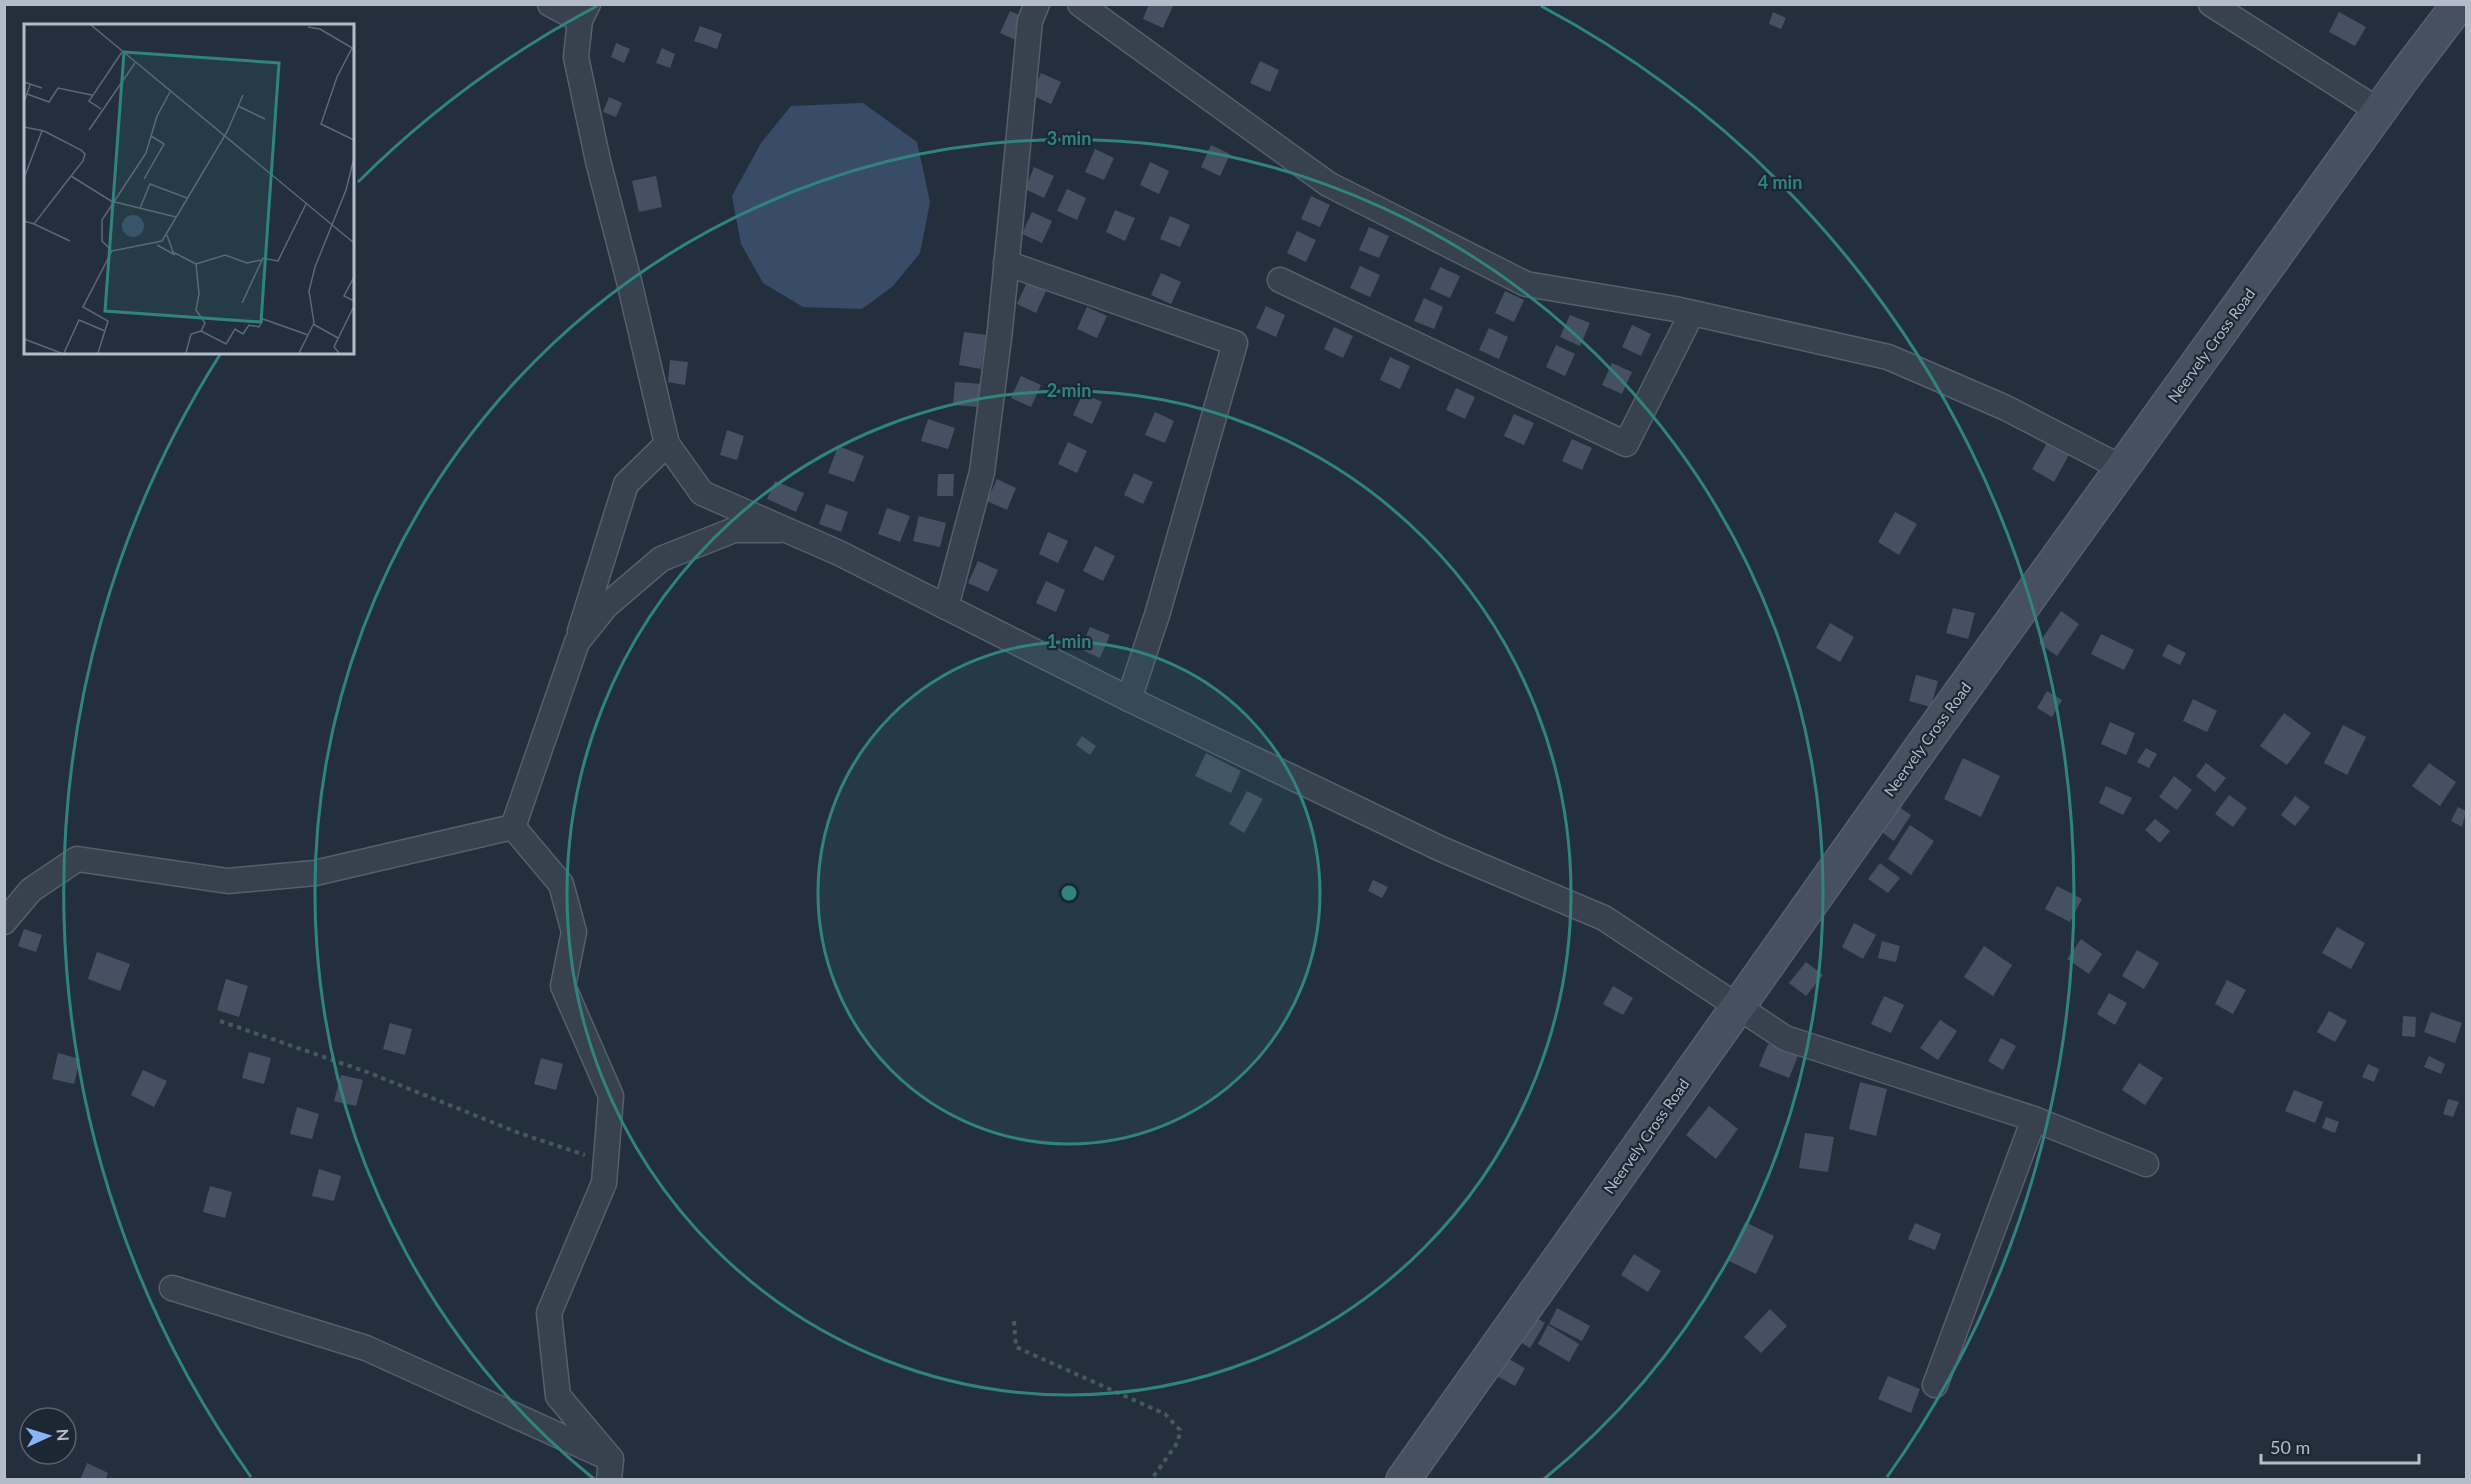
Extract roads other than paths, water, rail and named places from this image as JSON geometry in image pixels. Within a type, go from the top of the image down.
[{"type":"street","points":[[550,4],[584,12],[576,57],[598,161],[630,281],[667,444],[702,493],[788,530],[1129,699],[1441,849],[1604,918],[1785,1038],[2034,1119],[2146,1164]]},
{"type":"street","points":[[946,607],[982,472],[1030,21],[1037,4]]},
{"type":"street","points":[[1080,4],[1328,184],[1526,284],[1692,313],[1888,357],[2007,408],[2122,468]]},
{"type":"street","points":[[2211,4],[2379,111]]},
{"type":"street","name":"Neervely Cross Road","points":[[1403,1479],[2122,468],[2379,111],[2459,4]]},
{"type":"street","points":[[1006,263],[1235,343],[1157,615],[1129,699]]},
{"type":"street","points":[[1280,280],[1626,444],[1692,313]]},
{"type":"street","points":[[513,827],[577,642],[626,484],[667,444]]},
{"type":"street","points":[[577,642],[606,606],[661,559],[734,530],[788,530]]},
{"type":"street","points":[[4,922],[31,890],[77,859],[228,881],[315,873],[513,827]]},
{"type":"street","points":[[513,827],[561,884],[574,932],[563,986],[611,1096],[604,1183],[549,1313],[558,1396],[610,1469]]},
{"type":"street","points":[[1935,1385],[2034,1119]]},
{"type":"street","points":[[172,1288],[366,1348],[610,1469]]},
{"type":"water","points":[[863,103],[917,142],[930,202],[920,253],[893,286],[862,309],[803,307],[763,283],[741,244],[732,196],[761,143],[791,106]]}]
